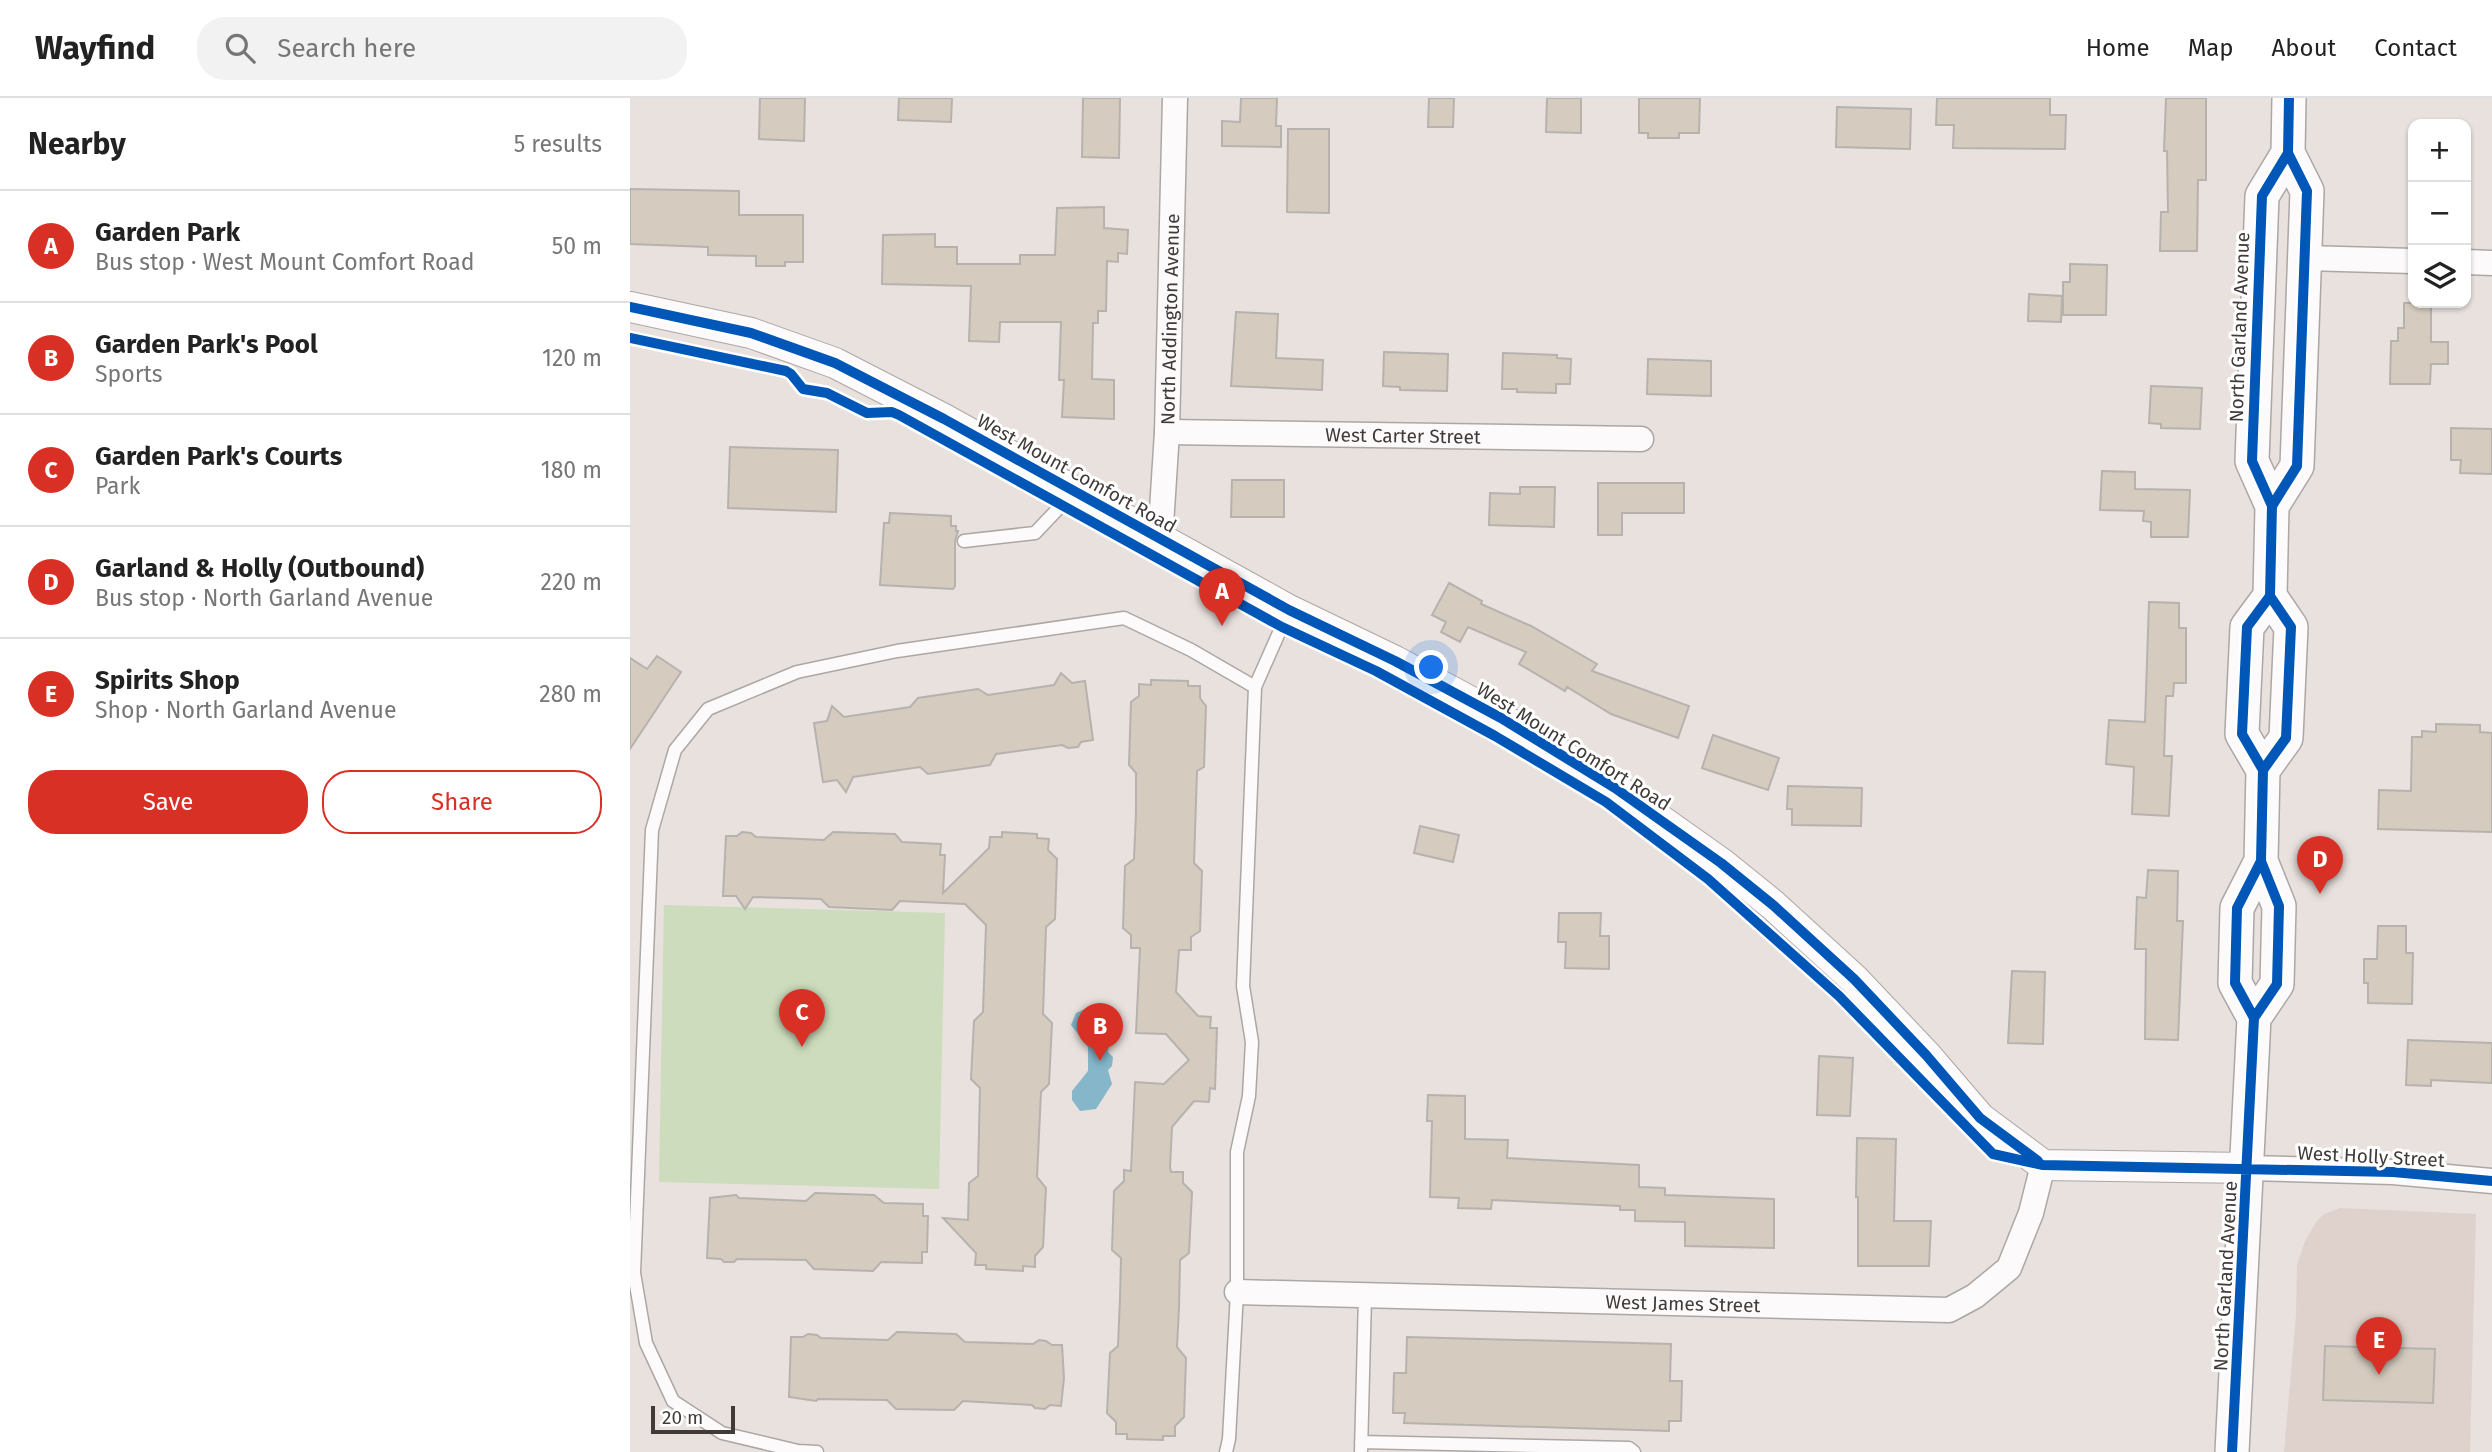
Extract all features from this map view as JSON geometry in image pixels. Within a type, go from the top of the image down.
[{"type":"main road","points":[[2272,506],[2297,466],[2307,191],[2288,153],[2289,98]]},
{"type":"main road","name":"North Garland Avenue","points":[[2270,596],[2272,506],[2252,461],[2262,196],[2288,153]]},
{"type":"main road","points":[[2270,596],[2291,627],[2286,737],[2263,771],[2242,734],[2247,627],[2270,596]]},
{"type":"main road","name":"North Garland Avenue","points":[[2232,1452],[2254,1018],[2277,984],[2279,906],[2261,861],[2263,771]]},
{"type":"street","name":"North Addington Avenue","points":[[1160,541],[1167,432],[1175,98]]},
{"type":"street","points":[[2305,258],[2408,261]]},
{"type":"street","points":[[2471,262],[2492,263]]},
{"type":"street","name":"West Mount Comfort Road","points":[[630,307],[751,333],[835,363],[944,419],[1160,541],[1289,610],[1395,660],[1500,718],[1615,788],[1681,834],[1773,905],[1854,979],[1926,1055],[1980,1118],[2043,1165]]},
{"type":"street","name":"West Carter Street","points":[[1167,432],[1641,439]]},
{"type":"street","points":[[2043,1165],[2248,1168]]},
{"type":"street","name":"West James Street","points":[[1237,1292],[1949,1310],[1975,1296],[2008,1268],[2031,1213],[2043,1165]]},
{"type":"street","name":"West Holly Street","points":[[2248,1168],[2393,1172],[2492,1181]]},
{"type":"lane","points":[[964,541],[1035,533],[1074,492]]},
{"type":"lane","points":[[1226,1452],[1229,1439],[1237,1292],[1237,1152],[1249,1096],[1252,1042],[1243,986],[1255,687],[1289,610]]},
{"type":"lane","points":[[817,1452],[798,1451],[722,1433],[673,1401],[646,1343],[634,1273],[651,843],[652,830],[675,750],[708,709],[797,672],[897,651],[1124,618],[1191,650],[1255,687]]},
{"type":"lane","points":[[1364,1296],[1361,1447],[1629,1448],[1634,1452]]},
{"type":"shaded area","points":[[2340,1208],[2476,1214],[2470,1452],[2284,1452],[2296,1315],[2297,1265],[2305,1241],[2316,1222],[2324,1214]]},
{"type":"green space","points":[[664,905],[945,913],[939,1189],[659,1182]]},
{"type":"water","points":[[1093,1008],[1099,1015],[1097,1021],[1110,1032],[1108,1052],[1113,1057],[1112,1066],[1108,1070],[1112,1084],[1096,1109],[1080,1111],[1072,1100],[1072,1091],[1088,1071],[1088,1047],[1071,1025],[1076,1013]]},
{"type":"building","points":[[760,98],[805,98],[804,141],[759,139]]},
{"type":"building","points":[[899,98],[952,98],[951,122],[898,120]]},
{"type":"building","points":[[1083,98],[1120,98],[1119,158],[1082,157]]},
{"type":"building","points":[[1241,98],[1277,98],[1276,126],[1281,126],[1281,147],[1222,146],[1222,121],[1240,122]]},
{"type":"building","points":[[1429,98],[1454,98],[1453,127],[1428,127]]},
{"type":"building","points":[[1547,98],[1581,98],[1581,133],[1546,132]]},
{"type":"building","points":[[1639,98],[1700,98],[1699,133],[1679,133],[1679,138],[1648,138],[1648,133],[1639,133]]},
{"type":"building","points":[[1937,98],[2050,98],[2050,115],[2066,115],[2065,149],[1953,148],[1954,125],[1936,125]]},
{"type":"building","points":[[2166,98],[2206,98],[2206,180],[2198,180],[2197,251],[2160,251],[2161,212],[2168,212],[2167,151],[2164,151]]},
{"type":"building","points":[[1837,107],[1911,109],[1910,149],[1836,147]]},
{"type":"building","points":[[1288,129],[1329,129],[1329,213],[1287,212]]},
{"type":"building","points":[[630,189],[739,191],[739,215],[803,215],[803,262],[785,262],[785,266],[756,266],[756,256],[708,255],[708,247],[630,244]]},
{"type":"building","points":[[1104,207],[1104,228],[1128,230],[1127,254],[1118,253],[1118,262],[1107,261],[1106,311],[1098,311],[1098,323],[1093,323],[1092,379],[1114,380],[1114,419],[1062,417],[1064,380],[1059,380],[1061,322],[1000,322],[999,342],[969,341],[971,286],[882,284],[883,235],[935,234],[935,247],[957,247],[957,264],[1020,264],[1020,255],[1055,255],[1057,208]]},
{"type":"building","points":[[2070,264],[2107,265],[2106,315],[2063,315],[2063,282],[2070,282]]},
{"type":"building","points":[[2029,294],[2062,296],[2061,322],[2028,321]]},
{"type":"building","points":[[2404,303],[2408,303],[2408,308],[2431,308],[2431,342],[2448,342],[2448,364],[2431,364],[2430,384],[2390,384],[2391,341],[2398,341],[2398,328],[2404,328]]},
{"type":"building","points":[[1236,312],[1278,314],[1276,358],[1323,360],[1322,390],[1231,386]]},
{"type":"building","points":[[1384,352],[1448,354],[1447,391],[1400,390],[1400,387],[1383,386]]},
{"type":"building","points":[[1503,353],[1557,355],[1557,358],[1571,359],[1570,384],[1556,384],[1556,393],[1502,389]]},
{"type":"building","points":[[1648,359],[1711,361],[1711,396],[1647,394]]},
{"type":"building","points":[[2151,386],[2202,388],[2200,429],[2161,428],[2161,424],[2149,423]]},
{"type":"building","points":[[2451,428],[2492,429],[2492,474],[2460,473],[2461,460],[2451,460]]},
{"type":"building","points":[[730,447],[838,450],[836,512],[728,508]]},
{"type":"building","points":[[2102,471],[2135,472],[2135,489],[2190,490],[2188,537],[2151,537],[2151,522],[2143,521],[2144,511],[2100,510]]},
{"type":"building","points":[[1232,480],[1284,480],[1284,517],[1231,517]]},
{"type":"building","points":[[1598,483],[1684,483],[1684,513],[1622,513],[1622,535],[1598,535]]},
{"type":"building","points":[[1520,487],[1555,487],[1554,527],[1489,525],[1490,493],[1520,494]]},
{"type":"building","points":[[890,513],[951,516],[951,526],[956,526],[958,531],[955,541],[953,589],[880,585],[884,523],[889,523]]},
{"type":"building","points":[[1449,583],[1482,601],[1481,604],[1531,626],[1597,664],[1592,671],[1689,706],[1678,738],[1611,714],[1567,687],[1565,691],[1519,664],[1526,652],[1468,627],[1460,642],[1441,632],[1446,622],[1432,615]]},
{"type":"building","points":[[2149,602],[2179,603],[2179,628],[2186,628],[2186,683],[2174,683],[2173,696],[2166,696],[2164,756],[2172,756],[2169,816],[2132,814],[2134,767],[2106,764],[2109,720],[2145,722]]},
{"type":"building","points":[[657,656],[681,672],[630,749],[630,658],[647,669]]},
{"type":"building","points":[[1061,673],[1072,683],[1085,681],[1093,740],[1081,742],[1078,747],[1068,748],[1062,745],[996,754],[990,765],[928,774],[920,767],[853,777],[846,792],[837,780],[823,782],[814,723],[827,721],[832,706],[844,717],[910,707],[918,698],[978,689],[988,695],[1054,685]]},
{"type":"building","points":[[1151,680],[1188,681],[1188,686],[1200,686],[1200,698],[1206,706],[1204,767],[1197,771],[1194,863],[1202,871],[1200,931],[1191,937],[1191,950],[1179,950],[1176,992],[1198,1016],[1211,1017],[1210,1028],[1217,1028],[1215,1089],[1210,1088],[1209,1102],[1194,1101],[1172,1127],[1171,1172],[1183,1172],[1183,1183],[1192,1192],[1189,1253],[1180,1260],[1177,1347],[1186,1358],[1184,1417],[1175,1426],[1175,1436],[1163,1436],[1163,1440],[1127,1439],[1127,1434],[1116,1434],[1116,1422],[1107,1413],[1110,1353],[1118,1346],[1120,1298],[1121,1258],[1112,1250],[1114,1191],[1124,1181],[1124,1170],[1131,1171],[1135,1082],[1164,1084],[1189,1060],[1166,1034],[1136,1033],[1140,948],[1131,948],[1131,935],[1123,928],[1125,866],[1134,859],[1136,813],[1136,773],[1129,765],[1131,702],[1139,696],[1139,684],[1151,685]]},
{"type":"building","points":[[2436,724],[2480,725],[2480,732],[2492,733],[2492,832],[2378,829],[2379,790],[2411,791],[2412,737],[2422,737],[2422,731],[2436,732]]},
{"type":"building","points":[[1713,735],[1779,758],[1768,790],[1702,768]]},
{"type":"building","points":[[1788,786],[1862,788],[1861,826],[1792,825],[1792,809],[1787,809]]},
{"type":"building","points":[[1420,826],[1459,835],[1453,862],[1414,853]]},
{"type":"building","points":[[742,832],[756,837],[824,840],[833,832],[895,834],[902,842],[941,844],[940,855],[945,855],[943,893],[989,848],[990,837],[1002,837],[1002,832],[1037,834],[1037,838],[1049,839],[1048,850],[1057,859],[1055,919],[1046,927],[1043,1014],[1052,1023],[1049,1084],[1041,1092],[1037,1177],[1046,1188],[1043,1247],[1035,1256],[1035,1267],[1023,1266],[1023,1271],[986,1269],[986,1265],[975,1265],[976,1253],[943,1218],[968,1220],[969,1183],[978,1176],[980,1088],[971,1079],[974,1021],[983,1012],[986,925],[965,904],[900,901],[892,910],[829,907],[821,899],[753,897],[745,909],[736,896],[723,896],[726,836],[737,836]]},
{"type":"building","points":[[2148,870],[2178,871],[2177,921],[2183,921],[2178,1040],[2145,1039],[2146,949],[2135,949],[2137,897],[2146,898]]},
{"type":"building","points":[[1559,913],[1601,913],[1600,936],[1609,936],[1609,969],[1565,968],[1566,942],[1558,942]]},
{"type":"building","points":[[2378,926],[2406,926],[2406,953],[2413,953],[2412,1004],[2368,1003],[2368,983],[2364,983],[2364,959],[2377,959]]},
{"type":"building","points":[[2012,971],[2045,972],[2043,1044],[2008,1043]]},
{"type":"building","points":[[2408,1040],[2492,1043],[2492,1083],[2431,1080],[2431,1086],[2406,1085]]},
{"type":"building","points":[[1819,1056],[1853,1058],[1850,1116],[1817,1115]]},
{"type":"building","points":[[1428,1095],[1465,1096],[1465,1139],[1508,1140],[1507,1158],[1639,1165],[1639,1187],[1665,1188],[1665,1195],[1774,1199],[1774,1248],[1685,1246],[1685,1222],[1635,1221],[1635,1210],[1620,1210],[1620,1206],[1492,1200],[1491,1209],[1458,1208],[1459,1198],[1430,1197],[1432,1121],[1427,1121]]},
{"type":"building","points":[[1857,1138],[1896,1139],[1894,1221],[1931,1221],[1929,1266],[1858,1266]]},
{"type":"building","points":[[815,1193],[874,1195],[884,1203],[923,1204],[923,1216],[928,1216],[927,1252],[922,1252],[922,1263],[881,1262],[873,1271],[814,1269],[806,1260],[737,1259],[734,1262],[724,1262],[721,1259],[707,1258],[710,1198],[736,1195],[739,1198],[806,1201]]},
{"type":"building","points":[[897,1332],[956,1334],[965,1342],[1033,1344],[1039,1340],[1052,1345],[1062,1345],[1064,1378],[1061,1406],[1050,1405],[1045,1409],[1032,1405],[963,1401],[954,1410],[896,1409],[887,1400],[816,1401],[789,1397],[791,1337],[808,1334],[821,1338],[888,1340]]},
{"type":"building","points":[[1407,1337],[1671,1344],[1670,1381],[1682,1381],[1681,1421],[1669,1421],[1669,1431],[1404,1423],[1405,1413],[1393,1413],[1394,1373],[1406,1373]]},
{"type":"building","points":[[2325,1346],[2435,1349],[2433,1403],[2323,1400]]},
{"type":"cycle path","points":[[2272,506],[2297,466],[2307,191],[2288,153],[2289,98]]},
{"type":"cycle path","points":[[2263,770],[2286,738],[2291,627],[2270,596],[2272,506],[2252,461],[2262,196],[2288,153]]},
{"type":"cycle path","points":[[630,307],[751,333],[835,363],[944,419],[1289,610],[1395,661],[1501,718],[1615,788],[1721,863],[1773,905],[1854,979],[1926,1055],[1980,1118],[2038,1161]]},
{"type":"cycle path","points":[[630,338],[786,371],[803,389],[827,393],[867,413],[892,412],[899,415],[1282,627],[1376,671],[1495,736],[1606,802],[1708,879],[1839,996],[1993,1154],[2043,1165],[2393,1172],[2492,1181]]},
{"type":"cycle path","points":[[2254,1018],[2277,984],[2279,906],[2261,861],[2263,770],[2242,734],[2247,627],[2270,596]]},
{"type":"cycle path","points":[[2232,1452],[2254,1018],[2235,983],[2237,908],[2261,861]]},
{"type":"place","name":"Garden Park","points":[[1222,626]]},
{"type":"place","name":"Garland & Holly (Outbound)","points":[[2320,894]]},
{"type":"place","name":"Garden Park's Courts","points":[[802,1047]]},
{"type":"place","name":"Garden Park's Pool","points":[[1100,1061]]},
{"type":"place","name":"Spirits Shop","points":[[2379,1375]]}]
